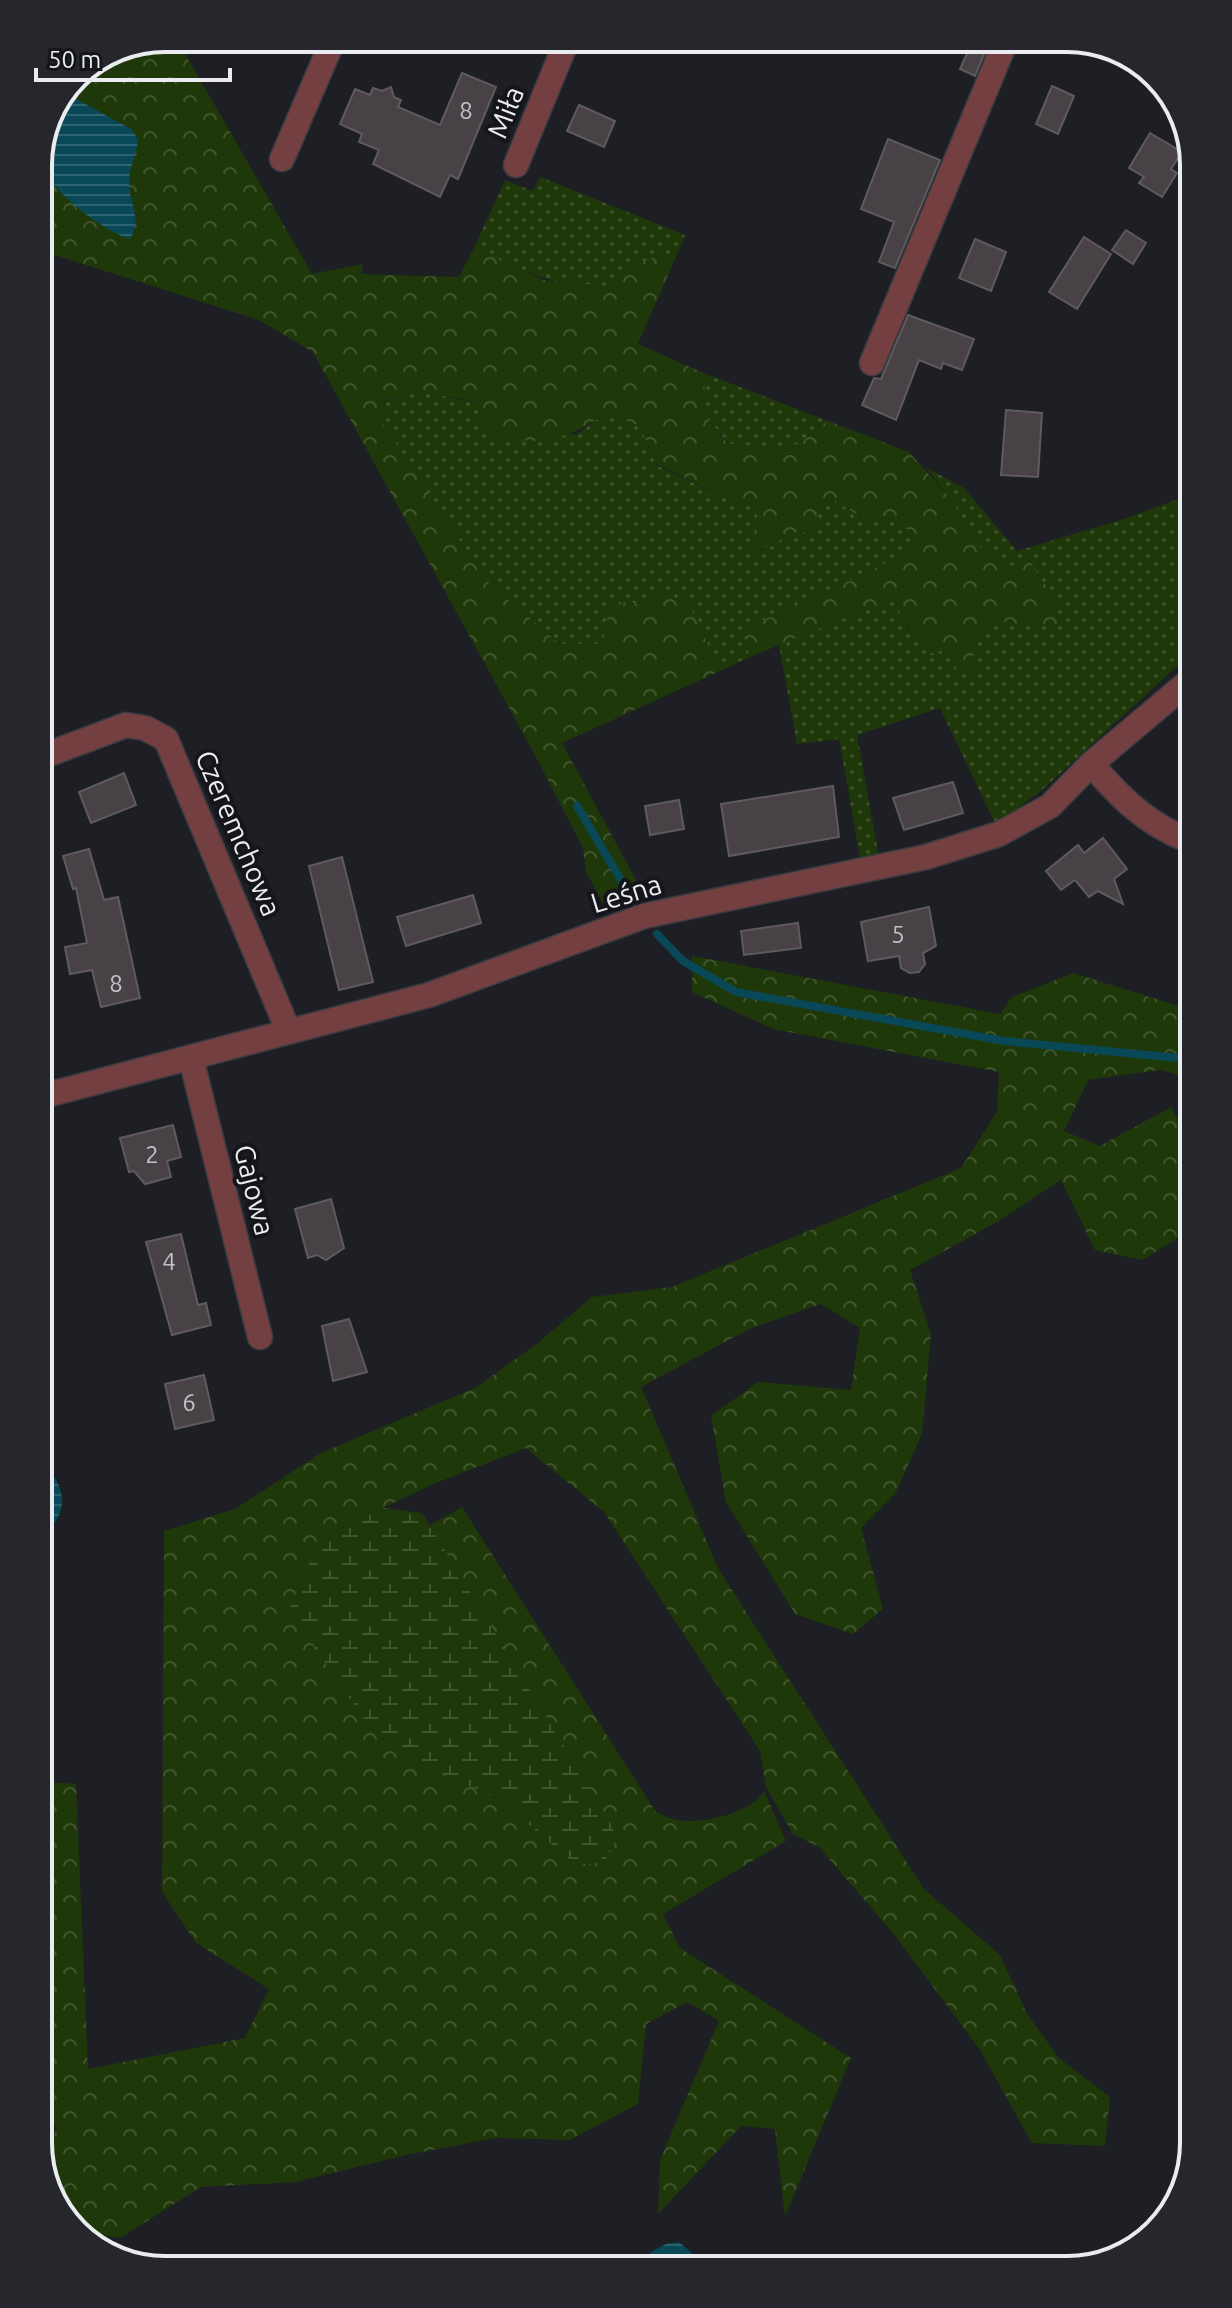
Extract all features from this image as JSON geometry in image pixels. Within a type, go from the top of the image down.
[{"type":"street","points":[[282,159],[328,52]]},
{"type":"street","name":"Miła","points":[[516,165],[562,52]]},
{"type":"street","points":[[872,363],[1001,52]]},
{"type":"street","name":"Leśna","points":[[52,1094],[429,995],[644,916],[926,857],[999,834],[1050,806],[1091,764],[1180,689]]},
{"type":"street","name":"Czeremchowa","points":[[52,753],[126,725],[145,728],[166,739],[288,1030]]},
{"type":"street","points":[[1091,764],[1135,812],[1180,836]]},
{"type":"street","name":"Gajowa","points":[[191,1058],[260,1337]]},
{"type":"green space","points":[[184,52],[312,274],[363,264],[361,274],[459,277],[474,248],[543,280],[607,286],[632,263],[678,252],[638,344],[706,374],[702,412],[728,444],[790,449],[828,421],[909,452],[952,500],[976,545],[1010,566],[1030,561],[1053,597],[1058,625],[1024,626],[995,619],[973,648],[975,670],[957,672],[952,645],[931,656],[919,632],[909,631],[894,598],[750,657],[742,630],[906,554],[914,533],[888,518],[863,519],[832,498],[818,514],[814,532],[793,533],[751,555],[757,505],[735,502],[656,464],[640,426],[606,413],[565,435],[523,441],[491,436],[473,401],[416,390],[384,401],[382,422],[485,579],[560,644],[603,644],[609,607],[659,594],[689,604],[720,671],[562,743],[644,895],[605,907],[586,872],[583,848],[535,755],[313,352],[259,320],[52,254],[52,157],[56,136],[75,96],[108,67],[143,54]]},
{"type":"green space","points":[[540,177],[685,235],[678,252],[632,263],[607,286],[588,286],[538,276],[474,248],[505,180],[533,191]]},
{"type":"green space","points":[[706,374],[828,421],[790,449],[729,444],[702,412]]},
{"type":"green space","points":[[416,390],[473,402],[491,436],[577,434],[606,413],[640,426],[656,465],[734,502],[757,505],[752,555],[793,533],[814,532],[818,514],[832,498],[862,519],[888,518],[915,533],[906,554],[742,630],[750,657],[720,671],[689,604],[603,644],[561,644],[485,579],[381,422],[384,402]]},
{"type":"green space","points":[[925,467],[964,488],[1017,551],[1127,518],[1180,498],[1180,663],[1042,790],[996,825],[940,708],[857,735],[879,857],[860,857],[839,739],[797,744],[779,645],[894,598],[908,631],[919,632],[931,655],[952,644],[958,672],[975,670],[973,648],[995,619],[1024,626],[1010,566],[976,545],[952,500]]},
{"type":"green space","points":[[692,956],[1000,1014],[1012,997],[1073,973],[1180,1006],[1180,1075],[1159,1070],[1088,1080],[1064,1131],[1100,1146],[1171,1107],[1180,1124],[1180,1237],[1142,1260],[1095,1250],[1061,1180],[997,1222],[910,1270],[931,1334],[922,1434],[895,1494],[861,1528],[883,1609],[853,1634],[795,1614],[726,1502],[711,1416],[758,1382],[851,1390],[860,1328],[821,1304],[751,1328],[641,1387],[719,1570],[924,1889],[1000,1955],[1027,2014],[1059,2058],[1110,2097],[1105,2146],[1032,2143],[980,2050],[897,1938],[819,1847],[793,1834],[766,1787],[760,1751],[604,1512],[526,1448],[433,1484],[321,1538],[384,1748],[499,1799],[570,1860],[613,1827],[429,1526],[462,1507],[655,1811],[684,1821],[710,1819],[748,1806],[764,1791],[786,1841],[663,1914],[680,1948],[851,2058],[785,2216],[775,2129],[741,2126],[658,2214],[660,2160],[719,2021],[687,2002],[646,2024],[638,2104],[570,2140],[496,2138],[406,2155],[296,2182],[201,2187],[120,2238],[100,2235],[85,2223],[67,2200],[54,2165],[52,1782],[76,1784],[88,2069],[245,2038],[269,1989],[196,1943],[162,1892],[164,1531],[235,1509],[321,1453],[475,1388],[538,1343],[592,1297],[672,1287],[961,1168],[997,1112],[999,1072],[773,1029],[692,992]]},
{"type":"green space","points":[[384,1508],[422,1513],[613,1827],[614,1844],[606,1859],[590,1865],[570,1860],[499,1799],[384,1748],[289,1609],[321,1538]]},
{"type":"water","points":[[74,98],[131,129],[138,139],[129,177],[135,218],[130,239],[105,227],[62,194],[52,181],[52,157],[56,136]]},
{"type":"water","points":[[52,1474],[59,1486],[62,1503],[52,1526]]},
{"type":"water","points":[[679,2242],[696,2256],[650,2256],[651,2252],[666,2244]]},
{"type":"building","points":[[968,52],[985,52],[975,76],[960,69]]},
{"type":"building","points":[[462,73],[496,87],[458,179],[450,175],[440,197],[373,164],[379,150],[359,142],[362,134],[340,124],[355,89],[370,95],[373,88],[382,91],[391,87],[394,97],[401,100],[398,107],[440,125]]},
{"type":"building","points":[[1052,86],[1074,96],[1058,134],[1036,124]]},
{"type":"building","points":[[579,105],[615,121],[604,147],[567,131]]},
{"type":"building","points":[[1150,133],[1179,150],[1179,156],[1171,169],[1177,173],[1162,197],[1139,183],[1144,177],[1129,168]]},
{"type":"building","points":[[888,139],[940,160],[895,268],[879,262],[894,222],[861,209]]},
{"type":"building","points":[[1126,230],[1146,243],[1133,264],[1112,250]]},
{"type":"building","points":[[1084,237],[1111,254],[1077,309],[1049,292]]},
{"type":"building","points":[[975,239],[1006,252],[991,291],[959,278]]},
{"type":"building","points":[[908,315],[974,339],[962,370],[943,363],[941,369],[919,360],[896,420],[862,405],[874,378],[881,379]]},
{"type":"building","points":[[1006,410],[1042,413],[1038,477],[1001,475]]},
{"type":"building","points":[[124,773],[136,805],[91,823],[79,792]]},
{"type":"building","points":[[953,782],[963,813],[904,830],[893,798]]},
{"type":"building","points":[[833,786],[839,837],[729,856],[721,804]]},
{"type":"building","points":[[679,800],[684,829],[650,835],[645,806]]},
{"type":"building","points":[[1103,838],[1127,869],[1114,879],[1123,904],[1098,891],[1089,897],[1075,880],[1061,890],[1046,871],[1078,845],[1084,853]]},
{"type":"building","points":[[89,849],[104,900],[118,897],[140,998],[101,1007],[92,970],[70,974],[65,947],[87,943],[76,888],[73,889],[63,856]]},
{"type":"building","points":[[342,857],[373,982],[339,990],[309,866]]},
{"type":"building","points":[[473,895],[481,923],[406,946],[397,917]]},
{"type":"building","points":[[929,907],[936,946],[923,953],[925,964],[919,972],[910,973],[901,968],[899,956],[868,961],[861,922]]},
{"type":"building","points":[[798,923],[801,948],[744,955],[741,931]]},
{"type":"building","points":[[173,1125],[181,1157],[167,1161],[171,1177],[145,1184],[134,1171],[129,1172],[120,1138]]},
{"type":"building","points":[[331,1199],[344,1248],[326,1260],[317,1255],[308,1258],[295,1209]]},
{"type":"building","points":[[181,1234],[198,1305],[206,1303],[211,1325],[172,1335],[146,1242]]},
{"type":"building","points":[[349,1319],[367,1372],[333,1381],[322,1326]]},
{"type":"building","points":[[204,1375],[214,1420],[175,1429],[165,1384]]},
{"type":"waterway","points":[[577,806],[631,897]]},
{"type":"waterway","points":[[657,934],[683,961],[736,992],[1004,1041],[1180,1058]]}]
